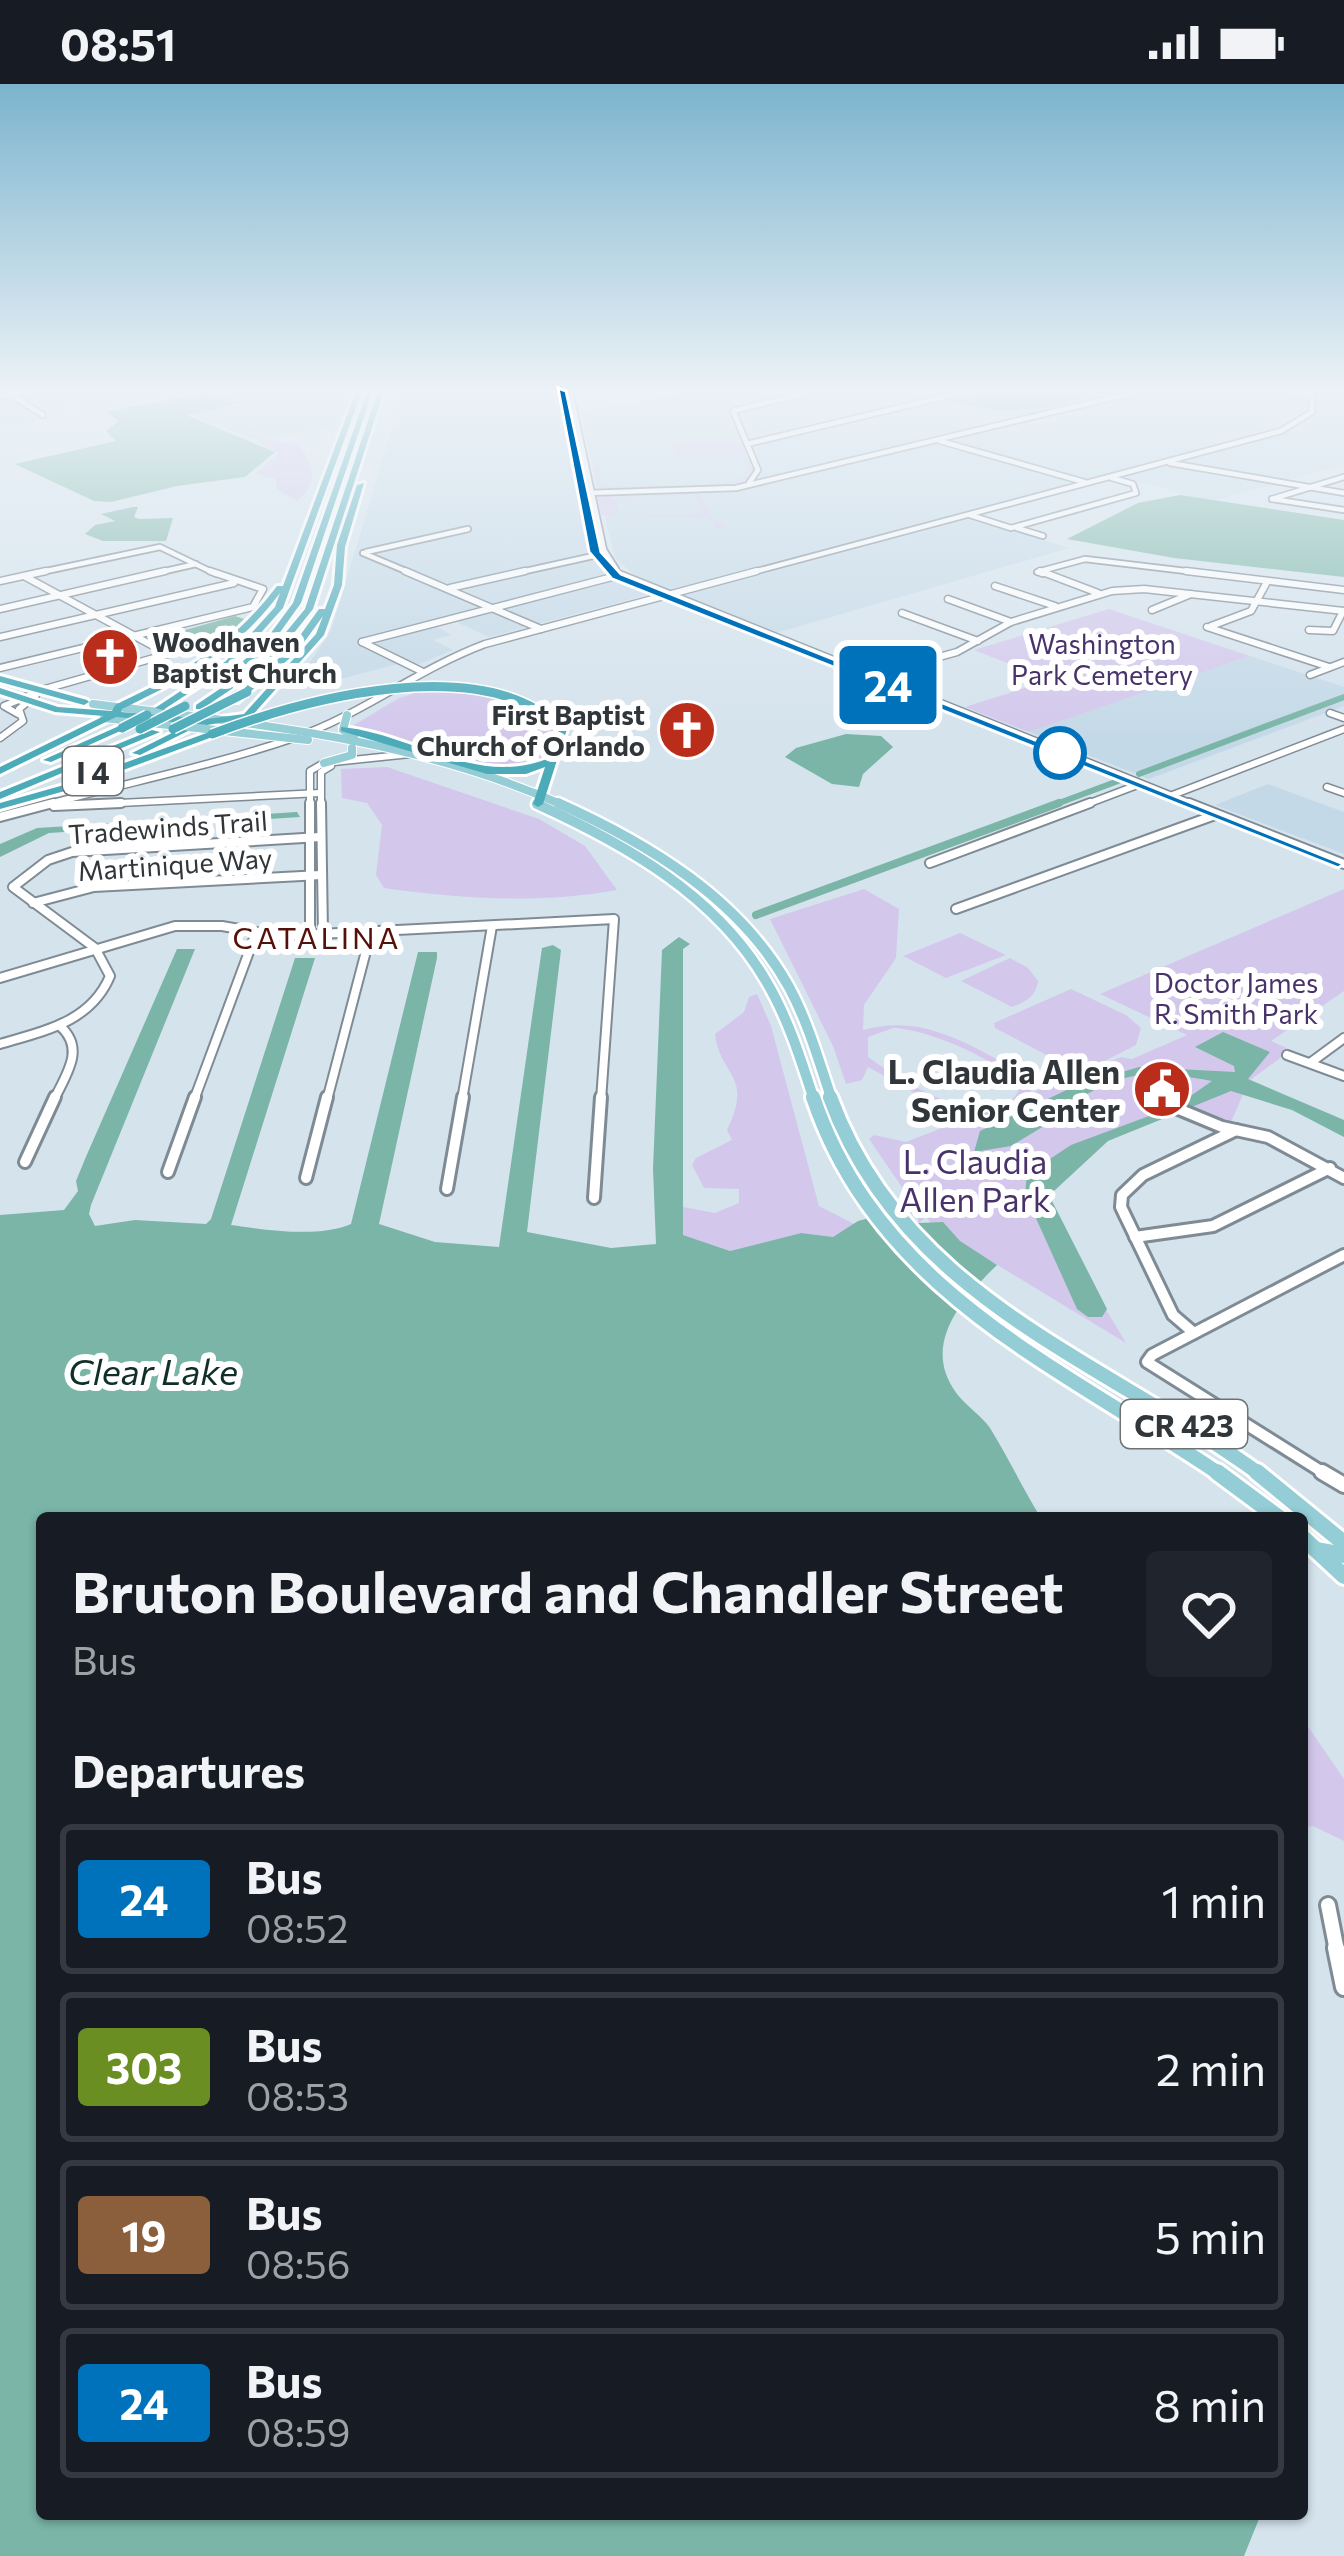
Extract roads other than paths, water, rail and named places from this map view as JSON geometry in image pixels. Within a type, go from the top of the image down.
[{"type":"highway","name":"I 4","points":[[0,778],[117,717],[160,708],[197,686],[254,640],[279,608],[315,506]]},
{"type":"highway","points":[[0,778],[140,729],[185,706],[244,666],[297,603],[330,506]]},
{"type":"highway","points":[[99,758],[199,707],[267,661],[309,609],[345,506]]},
{"type":"highway","name":"I 4","points":[[0,806],[100,769],[218,712],[247,692],[312,628],[324,606],[352,506]]},
{"type":"highway","points":[[313,512],[317,544]]},
{"type":"highway","points":[[55,709],[206,722],[239,719],[257,707],[320,635],[338,585],[341,545]]},
{"type":"highway","points":[[117,717],[145,694],[238,641],[294,569]]},
{"type":"highway","name":"CR 423","points":[[0,679],[117,717]]},
{"type":"highway","points":[[0,806],[68,788],[309,702],[406,690],[511,698],[546,710],[562,729],[539,800]]},
{"type":"highway","points":[[3,692],[4,706]]},
{"type":"highway","name":"CR 423","points":[[3,692],[55,709],[93,704]]},
{"type":"highway","points":[[0,796],[178,730],[247,692]]},
{"type":"highway","points":[[90,727],[78,707],[145,694]]},
{"type":"highway","points":[[257,707],[260,717],[275,725]]},
{"type":"highway","points":[[0,778],[90,727],[146,710]]},
{"type":"highway","points":[[344,728],[487,771],[526,771],[552,760]]},
{"type":"main road","name":"CR 423","points":[[93,704],[117,717],[398,755]]},
{"type":"main road","name":"CR 423","points":[[146,710],[275,725],[398,755],[539,800],[660,857],[712,896],[757,940],[800,1007],[848,1141],[884,1201],[942,1263],[1013,1319],[1220,1447],[1304,1512]]},
{"type":"main road","points":[[347,715],[344,728],[350,736],[398,755]]},
{"type":"main road","points":[[264,734],[272,740],[266,748]]},
{"type":"main road","points":[[324,763],[349,756],[352,748]]},
{"type":"main road","name":"CR 423","points":[[539,800],[655,867],[701,904],[746,952],[783,1013],[828,1147],[863,1205],[925,1272],[994,1327],[1209,1465],[1271,1512]]},
{"type":"main road","name":"CR 423","points":[[1308,1515],[1344,1543]]},
{"type":"main road","points":[[1308,1543],[1344,1576]]},
{"type":"main road","points":[[1317,1550],[1344,1555]]},
{"type":"street","points":[[590,506],[596,554],[616,576],[1344,861]]},
{"type":"street","points":[[592,506],[606,554],[623,574],[665,595]]},
{"type":"street","points":[[0,817],[296,738],[471,649],[998,506]]},
{"type":"street","points":[[1014,527],[1088,506]]},
{"type":"street","points":[[968,514],[1043,536]]},
{"type":"street","points":[[468,529],[363,553],[541,628]]},
{"type":"street","points":[[0,581],[160,547],[234,583],[263,589],[253,607],[0,668]]},
{"type":"street","points":[[447,589],[606,554]]},
{"type":"street","points":[[1102,594],[1036,572],[1085,559],[1344,590]]},
{"type":"street","points":[[0,609],[196,564]]},
{"type":"street","points":[[4,706],[38,692],[157,661],[168,652],[24,576]]},
{"type":"street","points":[[421,671],[362,642],[616,576]]},
{"type":"street","points":[[1267,582],[1244,616],[1208,627],[1329,667]]},
{"type":"street","points":[[0,637],[234,583]]},
{"type":"street","points":[[995,586],[1058,607]]},
{"type":"street","points":[[873,677],[978,641],[1011,622],[1128,589],[1344,611],[1333,631],[1309,630]]},
{"type":"street","points":[[1152,610],[1187,600],[1191,594]]},
{"type":"street","points":[[948,599],[1011,622]]},
{"type":"street","points":[[902,614],[978,641]]},
{"type":"street","points":[[1310,675],[1344,662]]},
{"type":"street","points":[[18,714],[25,700]]},
{"type":"street","points":[[0,739],[23,721],[4,706]]},
{"type":"street","points":[[1330,713],[1344,718]]},
{"type":"street","points":[[1027,737],[1173,795],[1344,729]]},
{"type":"street","points":[[310,935],[315,793],[310,771],[324,763],[398,755]]},
{"type":"street","points":[[315,793],[321,772],[328,767],[398,755]]},
{"type":"street","points":[[930,863],[1140,784]]},
{"type":"street","points":[[1327,787],[1344,793]]},
{"type":"street","points":[[44,805],[315,793]]},
{"type":"street","points":[[956,909],[1220,813]]},
{"type":"street","points":[[315,837],[322,875],[323,934]]},
{"type":"street","name":"Tradewinds Trail","points":[[33,903],[13,887],[48,860],[72,852],[315,837]]},
{"type":"street","name":"Martinique Way","points":[[33,903],[94,887],[322,875]]},
{"type":"street","points":[[0,1045],[60,1026],[98,1001],[107,988],[106,963],[95,948],[33,903]]},
{"type":"street","points":[[0,978],[175,926],[310,935],[614,919],[594,1198]]},
{"type":"street","points":[[446,1189],[492,926]]},
{"type":"street","points":[[306,1178],[371,932]]},
{"type":"street","points":[[168,1172],[256,933]]},
{"type":"street","points":[[26,1162],[75,1055],[72,1037],[60,1026]]},
{"type":"street","points":[[1310,1063],[1344,1038]]},
{"type":"street","points":[[1287,1055],[1344,1076]]},
{"type":"street","points":[[1176,1108],[1268,1137],[1344,1178]]},
{"type":"street","points":[[1194,1333],[1173,1315],[1121,1208],[1122,1195],[1132,1182],[1236,1130]]},
{"type":"street","points":[[1135,1237],[1213,1226],[1330,1168]]},
{"type":"street","points":[[1344,1255],[1147,1362],[1153,1370],[1344,1485]]},
{"type":"street","points":[[1328,1905],[1344,1987]]},
{"type":"water","points":[[1131,506],[1255,506],[1344,520],[1344,577],[1174,558],[1067,539]]},
{"type":"water","points":[[138,507],[134,517],[139,519],[173,518],[166,541],[103,541],[85,534],[95,525],[115,521],[101,514]]},
{"type":"water","points":[[235,616],[244,619],[206,650],[187,649],[160,637]]},
{"type":"water","points":[[846,734],[881,736],[893,747],[863,774],[859,787],[832,784],[785,757],[796,748]]},
{"type":"water","points":[[297,812],[300,817],[49,833],[0,857],[0,844],[37,828]]},
{"type":"water","name":"Clear Lake","points":[[679,937],[690,944],[683,949],[683,1235],[730,1251],[801,1233],[833,1237],[858,1221],[892,1212],[919,1223],[943,1222],[960,1241],[997,1265],[950,1324],[943,1358],[947,1376],[957,1394],[990,1428],[1038,1512],[36,1512],[36,2520],[1259,2520],[1244,2556],[0,2556],[0,1215],[64,1210],[78,1191],[76,1181],[85,1159],[177,949],[195,949],[91,1205],[89,1214],[95,1226],[135,1220],[206,1224],[211,1219],[295,958],[315,958],[231,1225],[308,1232],[351,1224],[418,952],[437,952],[379,1224],[435,1242],[499,1247],[542,948],[553,945],[561,950],[527,1232],[611,1248],[656,1244],[653,1169],[662,950]]},
{"type":"water","points":[[1223,1032],[1270,1052],[1248,1079],[1344,1120],[1344,1137],[1292,1110],[1231,1091],[1108,1141],[1054,1191],[1052,1201],[1107,1309],[1102,1317],[1088,1317],[1077,1309],[1025,1194],[1027,1174],[1071,1145],[1176,1106],[1212,1081],[1158,1074],[1128,1077],[1078,1099],[1075,1107],[1011,1146],[974,1152],[980,1131],[1075,1086],[1139,1067],[1235,1072],[1234,1066],[1195,1047]]},
{"type":"waterway","points":[[1139,774],[1344,697]]},
{"type":"waterway","points":[[1051,806],[1118,781]]},
{"type":"waterway","points":[[756,915],[1059,803]]},
{"type":"place","name":"Woodhaven Baptist Church","points":[[110,657]]},
{"type":"place","name":"First Baptist Church of Orlando","points":[[687,730]]},
{"type":"place","name":"L. Claudia Allen Senior Center","points":[[1162,1089]]},
{"type":"district","name":"CATALINA","points":[[317,936]]},
{"type":"park label","name":"Washington Park Cemetery","points":[[1102,658]]},
{"type":"park label","name":"Doctor James R. Smith Park","points":[[1236,998]]},
{"type":"park label","name":"L. Claudia Allen Park","points":[[975,1179]]}]
